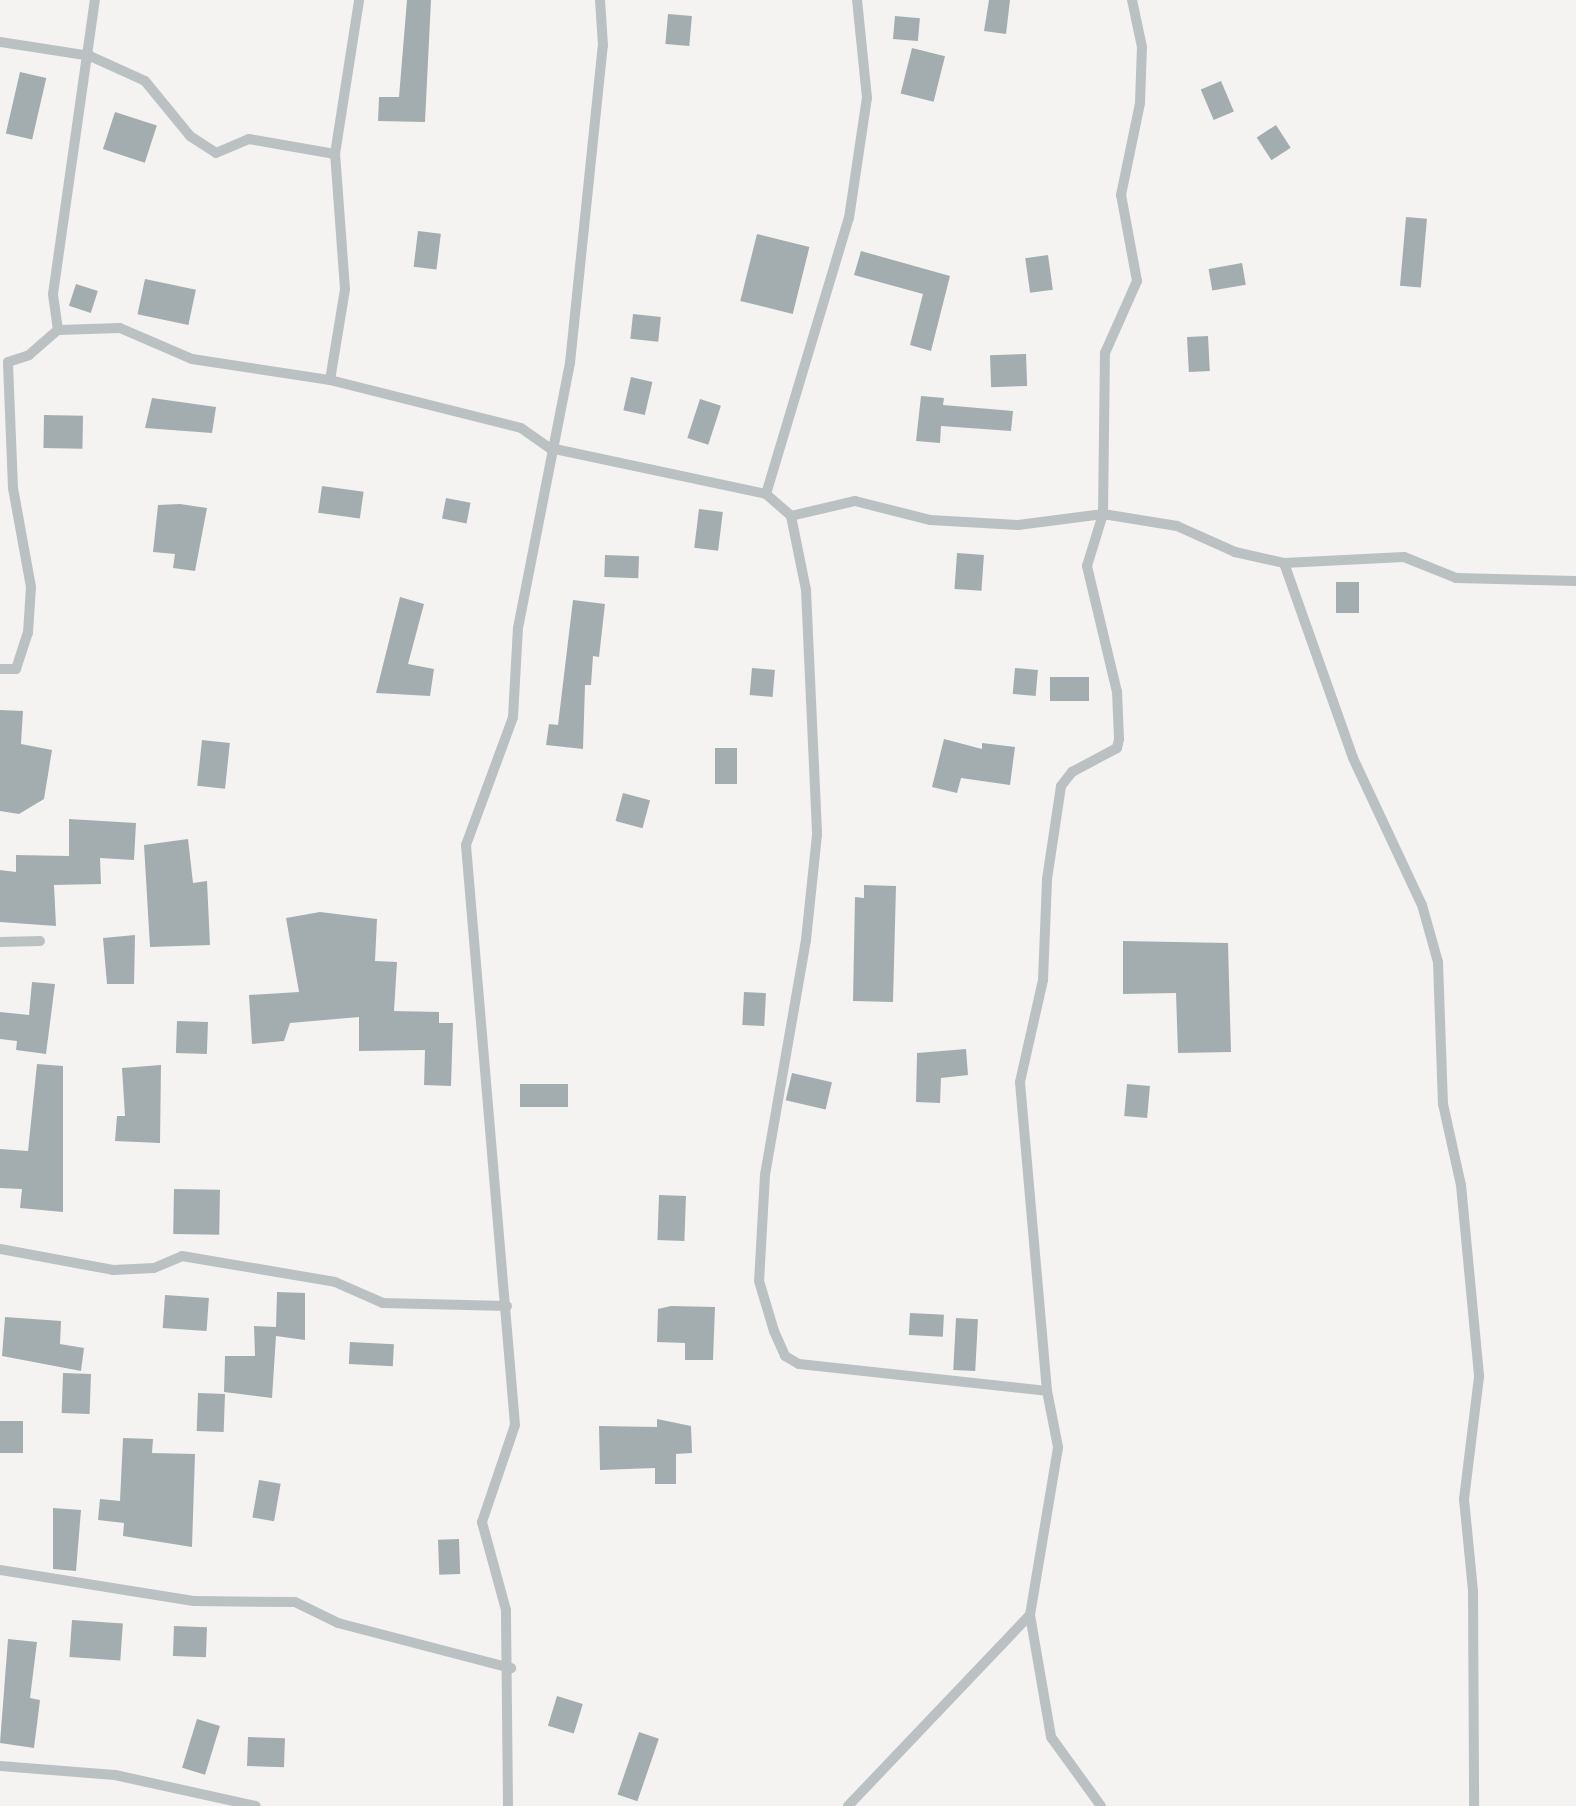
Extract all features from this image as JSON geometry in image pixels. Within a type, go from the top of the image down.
[{"type":"street","points":[[58,330],[52,294],[96,0]]},
{"type":"street","points":[[330,380],[345,290],[334,154],[360,0]]},
{"type":"street","points":[[508,1806],[511,1668],[506,1610],[482,1522],[515,1424],[466,845],[514,717],[518,628],[550,448],[570,363],[603,46],[600,0]]},
{"type":"street","points":[[766,494],[849,218],[867,98],[856,0]]},
{"type":"street","points":[[1101,1806],[1052,1737],[1030,1615],[1058,1447],[1047,1391],[1020,1082],[1042,980],[1046,879],[1061,786],[1118,744],[1117,692],[1087,566],[1103,514],[1108,420],[1100,383],[1105,353],[1137,281],[1121,195],[1140,103],[1142,47],[1132,0]]},
{"type":"street","points":[[0,42],[90,56],[145,81],[190,136],[216,153],[249,140],[334,154]]},
{"type":"street","points":[[0,669],[16,669],[28,633],[31,587],[13,488],[4,361],[29,355],[58,330],[120,328],[192,359],[330,380],[521,428],[550,448],[766,494],[790,516],[806,590],[816,835],[806,940],[765,1175],[759,1281],[774,1331],[785,1356],[799,1364],[1047,1391]]},
{"type":"street","points":[[790,516],[855,501],[930,520],[1018,525],[1103,514],[1177,526],[1235,552],[1284,563],[1404,557],[1456,578],[1576,581]]},
{"type":"street","points":[[1284,563],[1354,758],[1422,906],[1438,962],[1444,1104],[1460,1185],[1479,1377],[1464,1499],[1473,1591],[1474,1806]]},
{"type":"street","points":[[0,942],[40,941]]},
{"type":"street","points":[[0,1249],[113,1270],[154,1268],[182,1256],[335,1282],[383,1303],[507,1306]]},
{"type":"street","points":[[0,1570],[122,1584],[194,1601],[295,1602],[338,1622],[511,1668]]},
{"type":"street","points":[[848,1806],[1030,1615]]},
{"type":"street","points":[[0,1766],[116,1776],[256,1806]]},
{"type":"building","points":[[407,0],[431,0],[425,122],[378,121],[379,97],[399,97]]},
{"type":"building","points":[[989,0],[1010,0],[1006,34],[984,31]]},
{"type":"building","points":[[668,14],[692,16],[689,46],[665,44]]},
{"type":"building","points":[[895,16],[920,18],[918,41],[893,39]]},
{"type":"building","points":[[912,48],[945,56],[934,102],[901,94]]},
{"type":"building","points":[[20,72],[46,78],[32,139],[6,133]]},
{"type":"building","points":[[1221,81],[1234,111],[1214,120],[1201,90]]},
{"type":"building","points":[[115,112],[157,126],[145,163],[103,149]]},
{"type":"building","points":[[1276,125],[1291,148],[1271,160],[1257,138]]},
{"type":"building","points":[[1406,217],[1427,219],[1421,288],[1400,286]]},
{"type":"building","points":[[418,231],[441,234],[436,270],[414,267]]},
{"type":"building","points":[[757,234],[809,247],[793,314],[740,301]]},
{"type":"building","points":[[861,251],[950,276],[931,351],[910,345],[923,294],[854,275]]},
{"type":"building","points":[[1048,255],[1053,290],[1030,293],[1025,258]]},
{"type":"building","points":[[1242,263],[1246,285],[1212,291],[1209,269]]},
{"type":"building","points":[[145,279],[196,290],[188,325],[138,314]]},
{"type":"building","points":[[76,284],[98,291],[91,313],[69,306]]},
{"type":"building","points":[[633,314],[661,317],[658,342],[630,339]]},
{"type":"building","points":[[1208,336],[1210,371],[1189,372],[1187,337]]},
{"type":"building","points":[[1026,354],[1027,386],[991,387],[990,355]]},
{"type":"building","points":[[631,377],[652,382],[645,415],[623,410]]},
{"type":"building","points":[[921,396],[944,398],[943,405],[1013,411],[1011,431],[941,426],[940,443],[916,441]]},
{"type":"building","points":[[152,398],[216,407],[212,433],[145,428]]},
{"type":"building","points":[[700,399],[721,406],[708,445],[687,438]]},
{"type":"building","points":[[44,415],[83,416],[82,449],[43,448]]},
{"type":"building","points":[[322,486],[364,492],[360,519],[318,513]]},
{"type":"building","points":[[446,498],[471,503],[467,523],[442,519]]},
{"type":"building","points":[[158,505],[207,508],[195,571],[173,568],[175,554],[153,552]]},
{"type":"building","points":[[699,509],[723,512],[718,551],[694,548]]},
{"type":"building","points":[[957,553],[984,555],[981,591],[954,589]]},
{"type":"building","points":[[605,555],[639,556],[638,578],[604,577]]},
{"type":"building","points":[[1336,582],[1359,582],[1359,613],[1336,613]]},
{"type":"building","points":[[400,597],[424,604],[408,664],[434,669],[430,696],[376,693]]},
{"type":"building","points":[[573,600],[605,604],[599,657],[593,656],[591,685],[585,685],[583,749],[546,745],[549,724],[558,725]]},
{"type":"building","points":[[752,668],[775,670],[773,697],[750,695]]},
{"type":"building","points":[[1015,668],[1038,670],[1036,696],[1013,694]]},
{"type":"building","points":[[1050,677],[1089,677],[1089,701],[1050,701]]},
{"type":"building","points":[[0,710],[23,711],[21,744],[52,750],[44,799],[19,814],[0,811]]},
{"type":"building","points":[[944,739],[982,749],[982,743],[1015,747],[1010,785],[961,778],[957,793],[932,787]]},
{"type":"building","points":[[202,740],[230,743],[225,789],[197,786]]},
{"type":"building","points":[[715,748],[737,748],[737,784],[715,784]]},
{"type":"building","points":[[623,793],[650,800],[643,828],[615,821]]},
{"type":"building","points":[[69,819],[136,823],[134,860],[100,858],[101,884],[54,885],[56,926],[0,922],[0,870],[16,872],[16,855],[69,856]]},
{"type":"building","points":[[188,839],[193,883],[207,881],[210,945],[150,947],[144,845]]},
{"type":"building","points":[[864,885],[896,886],[893,1002],[853,1001],[855,897],[864,898]]},
{"type":"building","points":[[320,912],[377,919],[375,961],[397,962],[394,1011],[439,1012],[439,1023],[453,1023],[451,1086],[424,1085],[425,1050],[359,1051],[359,1017],[290,1023],[284,1041],[252,1044],[249,995],[299,992],[286,918]]},
{"type":"building","points":[[135,935],[134,984],[107,984],[103,938]]},
{"type":"building","points":[[1123,941],[1228,943],[1231,1052],[1178,1053],[1176,993],[1123,994]]},
{"type":"building","points":[[32,982],[55,984],[46,1054],[16,1050],[17,1041],[0,1039],[0,1012],[29,1015]]},
{"type":"building","points":[[744,992],[766,993],[764,1026],[742,1025]]},
{"type":"building","points":[[177,1021],[208,1022],[207,1054],[176,1053]]},
{"type":"building","points":[[966,1049],[968,1075],[941,1078],[940,1103],[916,1102],[917,1053]]},
{"type":"building","points":[[37,1064],[63,1066],[63,1212],[20,1208],[22,1189],[0,1188],[0,1149],[28,1151]]},
{"type":"building","points":[[161,1065],[160,1143],[115,1141],[117,1116],[125,1116],[122,1068]]},
{"type":"building","points":[[792,1073],[832,1082],[826,1110],[786,1100]]},
{"type":"building","points":[[520,1084],[568,1084],[568,1107],[520,1107]]},
{"type":"building","points":[[1127,1084],[1150,1086],[1147,1118],[1124,1116]]},
{"type":"building","points":[[174,1189],[220,1190],[219,1235],[173,1234]]},
{"type":"building","points":[[659,1195],[686,1196],[684,1241],[657,1240]]},
{"type":"building","points":[[277,1292],[305,1293],[305,1340],[276,1336],[272,1398],[224,1392],[225,1356],[255,1356],[254,1326],[276,1327]]},
{"type":"building","points":[[165,1295],[209,1298],[207,1331],[163,1328]]},
{"type":"building","points":[[715,1307],[713,1360],[685,1360],[685,1343],[657,1342],[658,1309]]},
{"type":"building","points":[[910,1313],[944,1315],[943,1337],[909,1335]]},
{"type":"building","points":[[5,1317],[61,1321],[60,1344],[84,1348],[81,1371],[2,1356]]},
{"type":"building","points":[[956,1318],[978,1319],[975,1371],[953,1370]]},
{"type":"building","points":[[350,1342],[394,1344],[393,1366],[349,1364]]},
{"type":"building","points":[[63,1373],[91,1374],[90,1414],[62,1413]]},
{"type":"building","points":[[198,1393],[225,1394],[224,1432],[197,1431]]},
{"type":"building","points":[[657,1419],[691,1426],[692,1453],[676,1454],[676,1484],[655,1484],[655,1468],[600,1470],[599,1426],[657,1427]]},
{"type":"building","points":[[0,1421],[23,1421],[23,1453],[0,1453]]},
{"type":"building","points":[[123,1438],[153,1439],[152,1453],[195,1454],[192,1547],[123,1536],[124,1523],[98,1520],[100,1499],[120,1501]]},
{"type":"building","points":[[259,1480],[281,1484],[274,1521],[252,1517]]},
{"type":"building","points":[[53,1508],[81,1510],[76,1571],[53,1569]]},
{"type":"building","points":[[459,1539],[460,1574],[439,1575],[438,1540]]},
{"type":"building","points":[[72,1620],[123,1624],[120,1660],[69,1657]]},
{"type":"building","points":[[174,1626],[207,1627],[206,1657],[173,1656]]},
{"type":"building","points":[[8,1639],[37,1642],[30,1698],[40,1700],[34,1748],[0,1743]]},
{"type":"building","points":[[557,1696],[583,1704],[574,1734],[548,1726]]},
{"type":"building","points":[[197,1719],[220,1726],[205,1775],[182,1768]]},
{"type":"building","points":[[639,1732],[659,1739],[637,1801],[618,1794]]},
{"type":"building","points":[[248,1737],[285,1738],[284,1767],[247,1766]]}]
